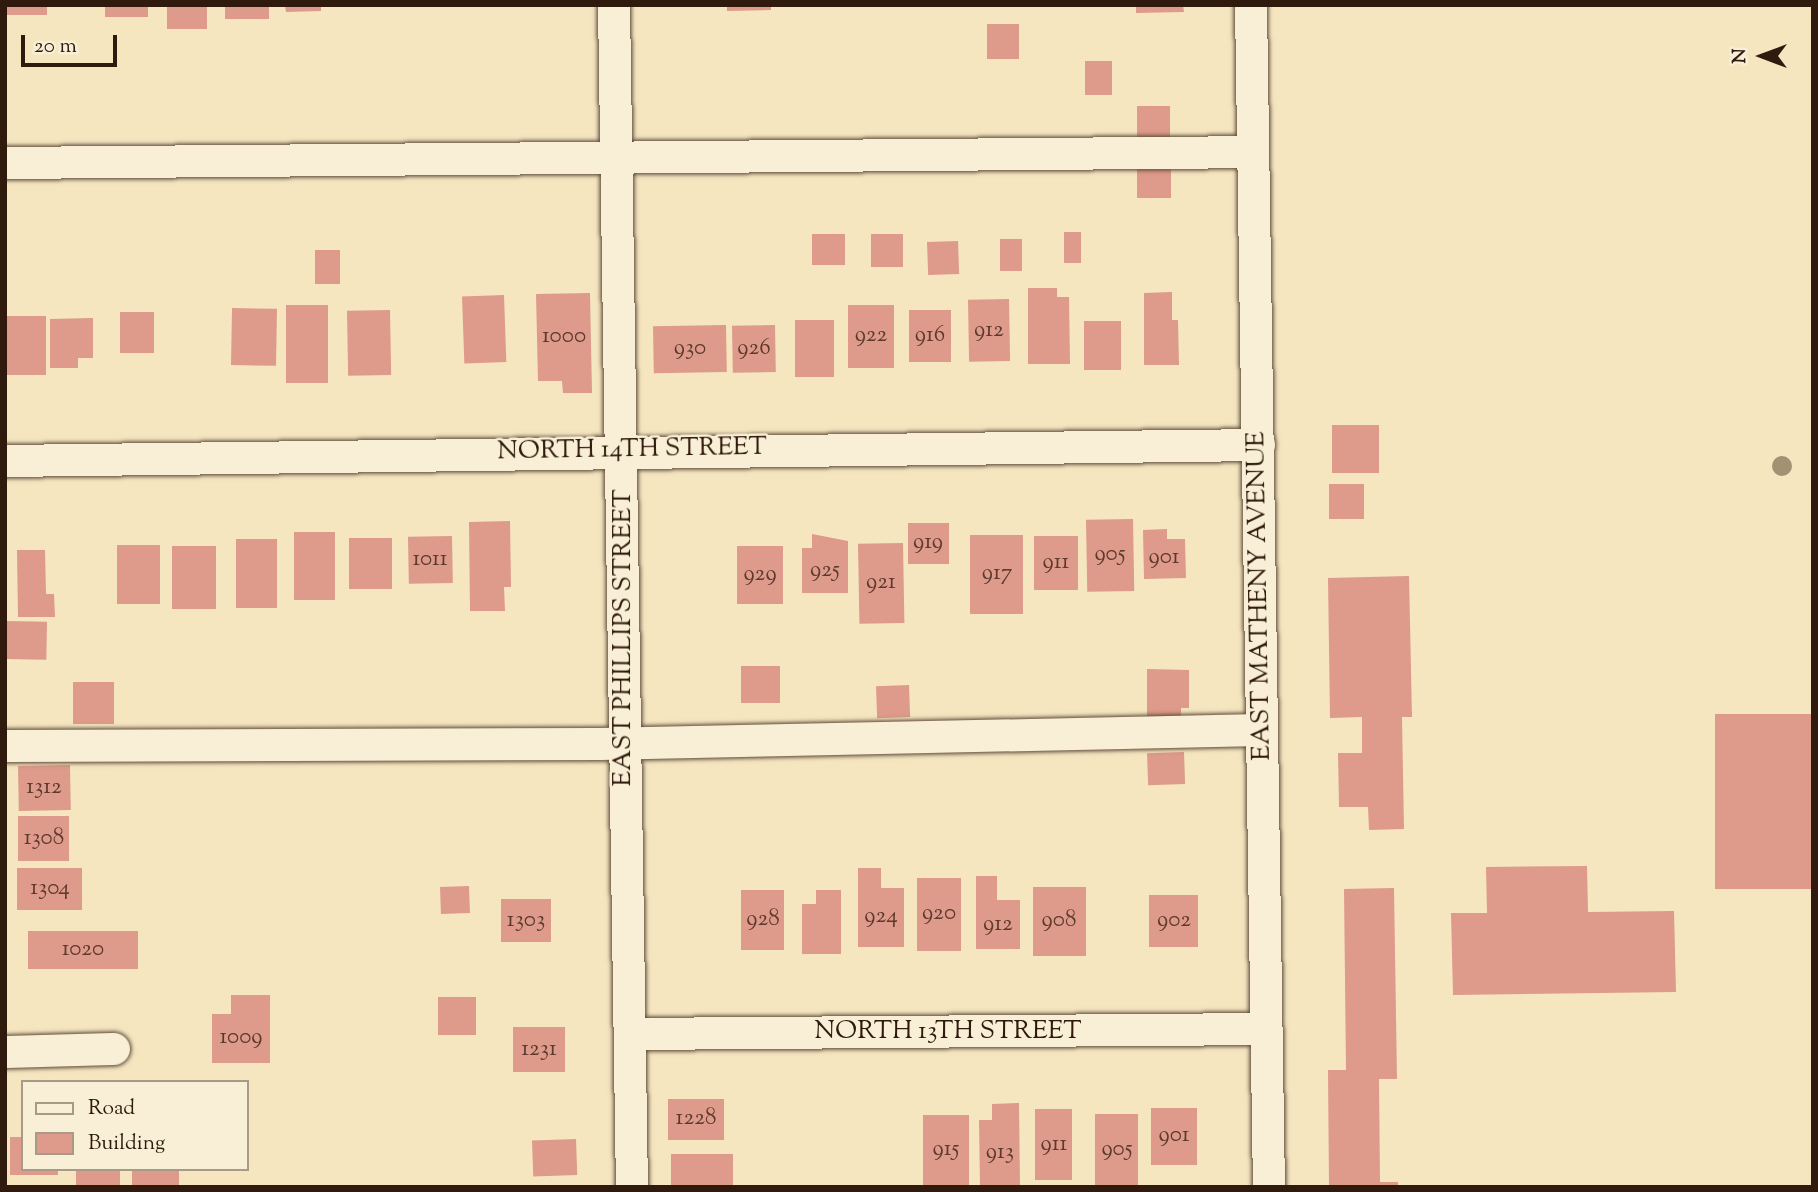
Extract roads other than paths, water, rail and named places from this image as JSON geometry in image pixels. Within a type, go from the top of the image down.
[{"type":"street","name":"EAST PHILLIPS STREET","points":[[614,5],[623,450],[624,743],[632,1187]]},
{"type":"street","name":"EAST MATHENY AVENUE","points":[[1251,5],[1269,1187]]},
{"type":"street","points":[[5,163],[1253,152]]},
{"type":"street","name":"NORTH 14TH STREET","points":[[5,461],[623,450],[1259,445]]},
{"type":"street","points":[[5,746],[624,743],[1261,730]]},
{"type":"street","name":"NORTH 13TH STREET","points":[[631,1034],[1265,1029]]},
{"type":"street","points":[[5,1052],[114,1049]]}]
